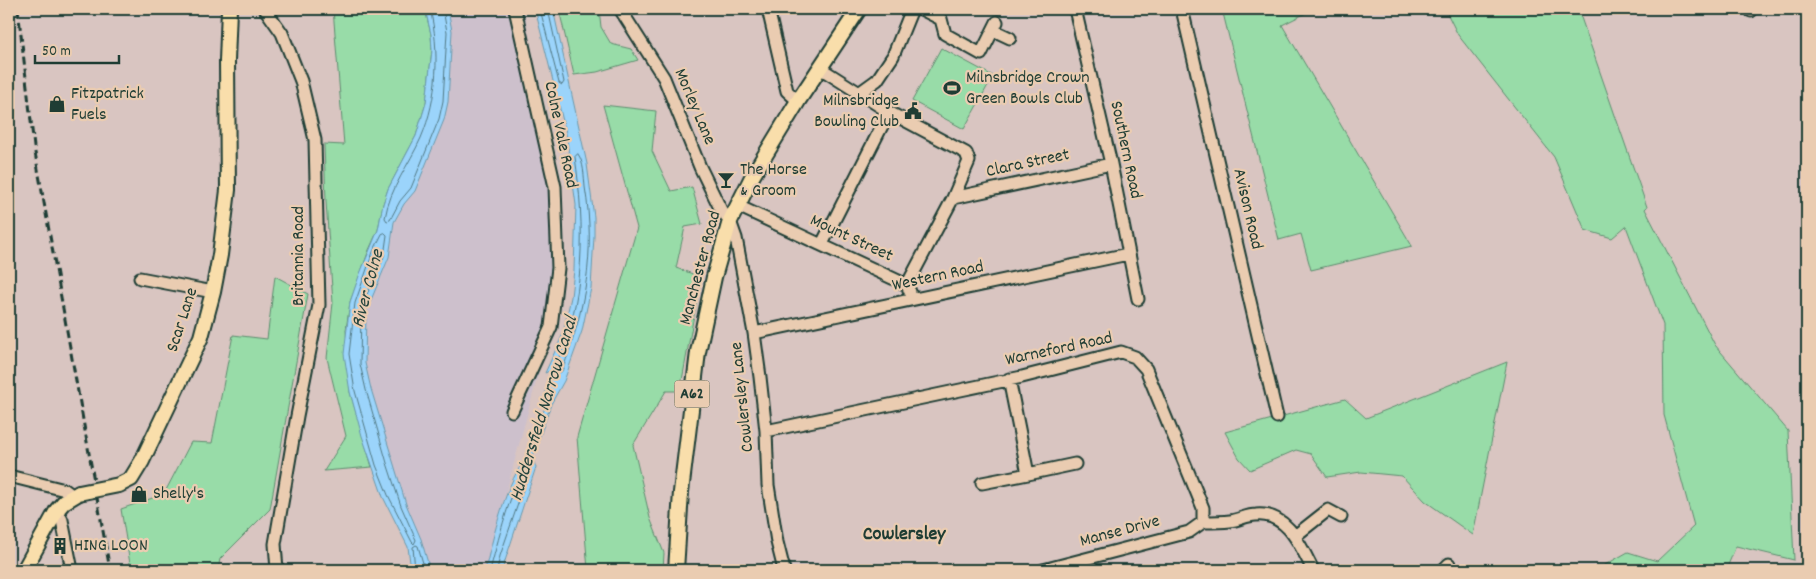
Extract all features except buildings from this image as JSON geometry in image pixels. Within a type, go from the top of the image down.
[{"type":"main road","name":"Scar Lane","points":[[24,570],[57,510],[64,502],[76,494],[119,485],[131,478],[137,471],[201,337],[213,292],[220,255],[228,190],[227,61],[229,9]]},
{"type":"main road","name":"Manchester Road","points":[[676,570],[680,492],[698,352],[714,277],[730,221],[753,175],[798,101],[859,9]]},
{"type":"street","name":"Britannia Road","points":[[265,9],[282,33],[301,81],[315,140],[319,304],[297,416],[276,544],[277,570]]},
{"type":"street","name":"Colne Vale Road","points":[[512,411],[551,326],[558,268],[555,187],[515,9]]},
{"type":"street","name":"Morley Lane","points":[[620,9],[664,78],[700,167],[721,210],[730,221]]},
{"type":"street","points":[[768,9],[788,91],[798,101]]},
{"type":"street","points":[[859,93],[877,80],[893,56],[912,9]]},
{"type":"street","points":[[921,9],[941,19],[945,34],[981,54],[995,26],[1010,38]]},
{"type":"street","name":"Southern Road","points":[[1075,9],[1111,164],[1138,299]]},
{"type":"street","name":"Avison Road","points":[[1182,9],[1277,417]]},
{"type":"street","points":[[820,68],[890,112],[966,153],[969,160],[953,198],[906,285]]},
{"type":"street","points":[[822,244],[890,112]]},
{"type":"street","name":"Clara Street","points":[[953,198],[1111,164]]},
{"type":"street","name":"Mount Street","points":[[738,206],[906,285],[913,301]]},
{"type":"street","name":"Cowlersley Lane","points":[[730,221],[736,238],[754,333],[766,431],[768,485],[777,542],[784,570]]},
{"type":"street","name":"Western Road","points":[[754,333],[913,301],[1128,254]]},
{"type":"street","points":[[140,278],[213,292]]},
{"type":"street","name":"Warneford Road","points":[[766,431],[1009,379],[1121,352],[1135,358],[1146,369],[1203,508],[1203,522]]},
{"type":"street","points":[[1009,379],[1028,474]]},
{"type":"street","points":[[982,483],[1075,464]]},
{"type":"street","points":[[9,476],[76,494]]},
{"type":"street","points":[[57,510],[62,520],[72,570]]},
{"type":"street","points":[[1295,536],[1328,510],[1341,517]]},
{"type":"street","points":[[1203,522],[1230,521],[1256,514],[1271,516],[1284,524],[1295,536],[1313,570]]},
{"type":"street","name":"Manse Drive","points":[[1043,570],[1189,532],[1203,522]]},
{"type":"shaded area","points":[[448,9],[524,9],[554,181],[551,327],[485,570],[430,570],[421,539],[406,504],[392,462],[365,363],[366,312],[389,257],[394,223],[404,204],[415,191],[444,120],[448,102],[452,31]]},
{"type":"green space","points":[[333,9],[425,9],[431,34],[432,50],[426,103],[416,136],[388,189],[378,230],[350,302],[346,330],[350,392],[372,467],[324,471],[346,436],[327,358],[333,303],[324,144],[344,145]]},
{"type":"green space","points":[[559,9],[599,9],[601,27],[611,44],[631,49],[638,60],[597,72],[574,75]]},
{"type":"green space","points":[[1222,9],[1314,9],[1282,25],[1412,246],[1311,270],[1301,234],[1279,240]]},
{"type":"green space","points":[[1445,9],[1578,9],[1647,207],[1645,209],[1715,345],[1788,431],[1794,560],[1736,546],[1726,570],[1596,570],[1628,552],[1657,561],[1694,526],[1664,415],[1663,325],[1626,226],[1612,238],[1585,230],[1554,157],[1458,35]]},
{"type":"green space","name":"Milnsbridge Crown Green Bowls Club","points":[[941,48],[993,76],[964,129],[912,101]]},
{"type":"green space","points":[[603,105],[656,111],[652,151],[671,191],[692,187],[702,224],[685,227],[676,268],[701,277],[680,391],[666,391],[633,445],[650,518],[664,553],[663,570],[588,570],[577,437],[637,228]]},
{"type":"green space","points":[[275,276],[308,294],[270,509],[220,559],[218,570],[131,570],[121,509],[164,494],[191,442],[212,443],[233,335],[267,339]]},
{"type":"green space","points":[[1507,362],[1473,535],[1425,501],[1402,476],[1361,472],[1327,477],[1311,454],[1296,450],[1250,470],[1239,458],[1225,432],[1345,399],[1366,418]]},
{"type":"water","name":"River Colne","points":[[425,9],[448,9],[452,31],[448,102],[444,120],[415,191],[404,204],[394,222],[389,257],[366,312],[365,363],[371,389],[406,504],[421,539],[430,570],[411,570],[408,547],[383,497],[362,436],[350,392],[344,354],[350,302],[378,230],[388,189],[416,136],[426,103],[432,50],[431,34]]},
{"type":"water","name":"Huddersfield Narrow Canal","points":[[535,9],[553,9],[587,164],[594,217],[591,288],[582,331],[564,381],[551,404],[532,459],[536,467],[502,570],[485,570],[507,493],[520,466],[528,458],[546,404],[546,391],[553,373],[552,370],[545,373],[563,334],[571,297],[574,270],[576,205],[566,133]]},
{"type":"railway","points":[[18,9],[34,147],[110,570]]},
{"type":"place","name":"Milnsbridge Crown Green Bowls Club","points":[[952,88]]},
{"type":"place","name":"Fitzpatrick Fuels","points":[[57,104]]},
{"type":"place","name":"Milnsbridge Bowling Club","points":[[913,111]]},
{"type":"place","name":"The Horse & Groom","points":[[726,180]]},
{"type":"place","name":"Shelly's","points":[[139,494]]},
{"type":"place","name":"HING LOON","points":[[60,546]]},
{"type":"district","name":"Cowlersley","points":[[904,535]]}]
